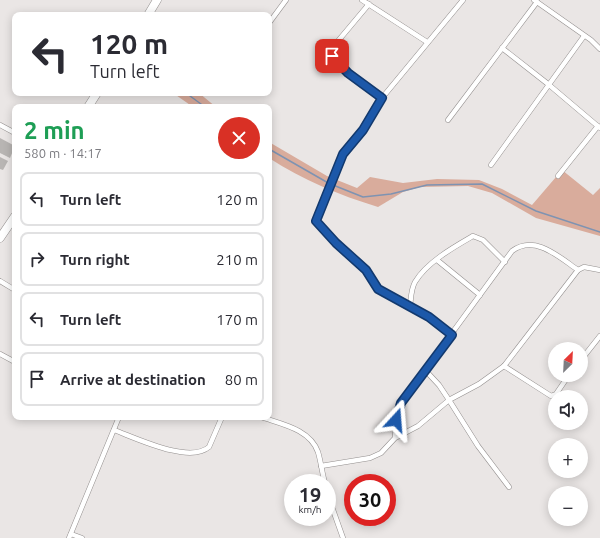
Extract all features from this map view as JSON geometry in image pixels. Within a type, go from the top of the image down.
[{"type":"highway","points":[[150,12],[157,0]]},
{"type":"highway","points":[[0,238],[12,220]]},
{"type":"street","points":[[272,19],[286,0]]},
{"type":"street","points":[[362,0],[427,42]]},
{"type":"street","points":[[452,335],[429,317],[378,289],[366,270],[336,243],[316,219],[328,194],[343,154],[363,130],[382,98],[462,0]]},
{"type":"street","points":[[448,120],[535,1],[600,49]]},
{"type":"street","points":[[369,4],[338,41],[332,56],[348,73],[382,98]]},
{"type":"street","points":[[491,165],[584,36]]},
{"type":"street","points":[[502,48],[599,127],[558,176]]},
{"type":"street","points":[[0,125],[12,131]]},
{"type":"street","points":[[410,306],[415,282],[436,260],[474,236],[483,240],[505,262]]},
{"type":"street","points":[[395,438],[397,411],[412,387],[452,335],[512,251],[519,246],[541,245],[578,270]]},
{"type":"street","points":[[436,260],[480,295]]},
{"type":"street","points":[[321,466],[370,458],[381,453],[395,438],[418,426],[449,400],[479,384],[504,366],[573,274],[584,267],[600,270]]},
{"type":"street","points":[[0,281],[12,288]]},
{"type":"street","points":[[588,351],[600,336]]},
{"type":"street","points":[[0,354],[12,360]]},
{"type":"street","points":[[504,366],[551,396],[556,394],[564,382]]},
{"type":"street","points":[[425,370],[439,385],[478,446],[509,487]]},
{"type":"street","points":[[82,538],[70,536],[118,420]]},
{"type":"street","points":[[114,430],[160,447],[195,453],[209,447],[221,420]]},
{"type":"street","points":[[270,420],[292,427],[304,434],[318,450],[323,474]]},
{"type":"street","points":[[336,518],[343,538]]},
{"type":"shaded area","points":[[177,96],[203,96],[212,104],[189,104]]},
{"type":"shaded area","points":[[272,144],[327,176],[357,188],[370,177],[403,183],[437,179],[479,180],[502,189],[532,205],[562,170],[593,195],[600,188],[600,236],[536,218],[492,193],[468,186],[420,187],[403,192],[378,207],[322,186],[272,160]]},
{"type":"building","points":[[0,138],[12,144],[12,153],[10,158],[0,153]]},
{"type":"building","points":[[0,157],[8,161],[3,170],[0,169]]},
{"type":"waterway","points":[[190,96],[201,104]]},
{"type":"waterway","points":[[272,151],[330,184]]},
{"type":"waterway","points":[[333,185],[363,197],[391,194],[427,185],[482,184],[536,211],[600,232]]},
{"type":"route","points":[[332,56],[333,59],[348,73],[382,98],[363,130],[343,154],[316,221],[347,254],[366,270],[374,285],[378,289],[429,317],[452,335],[401,403],[397,411],[396,420]]}]
